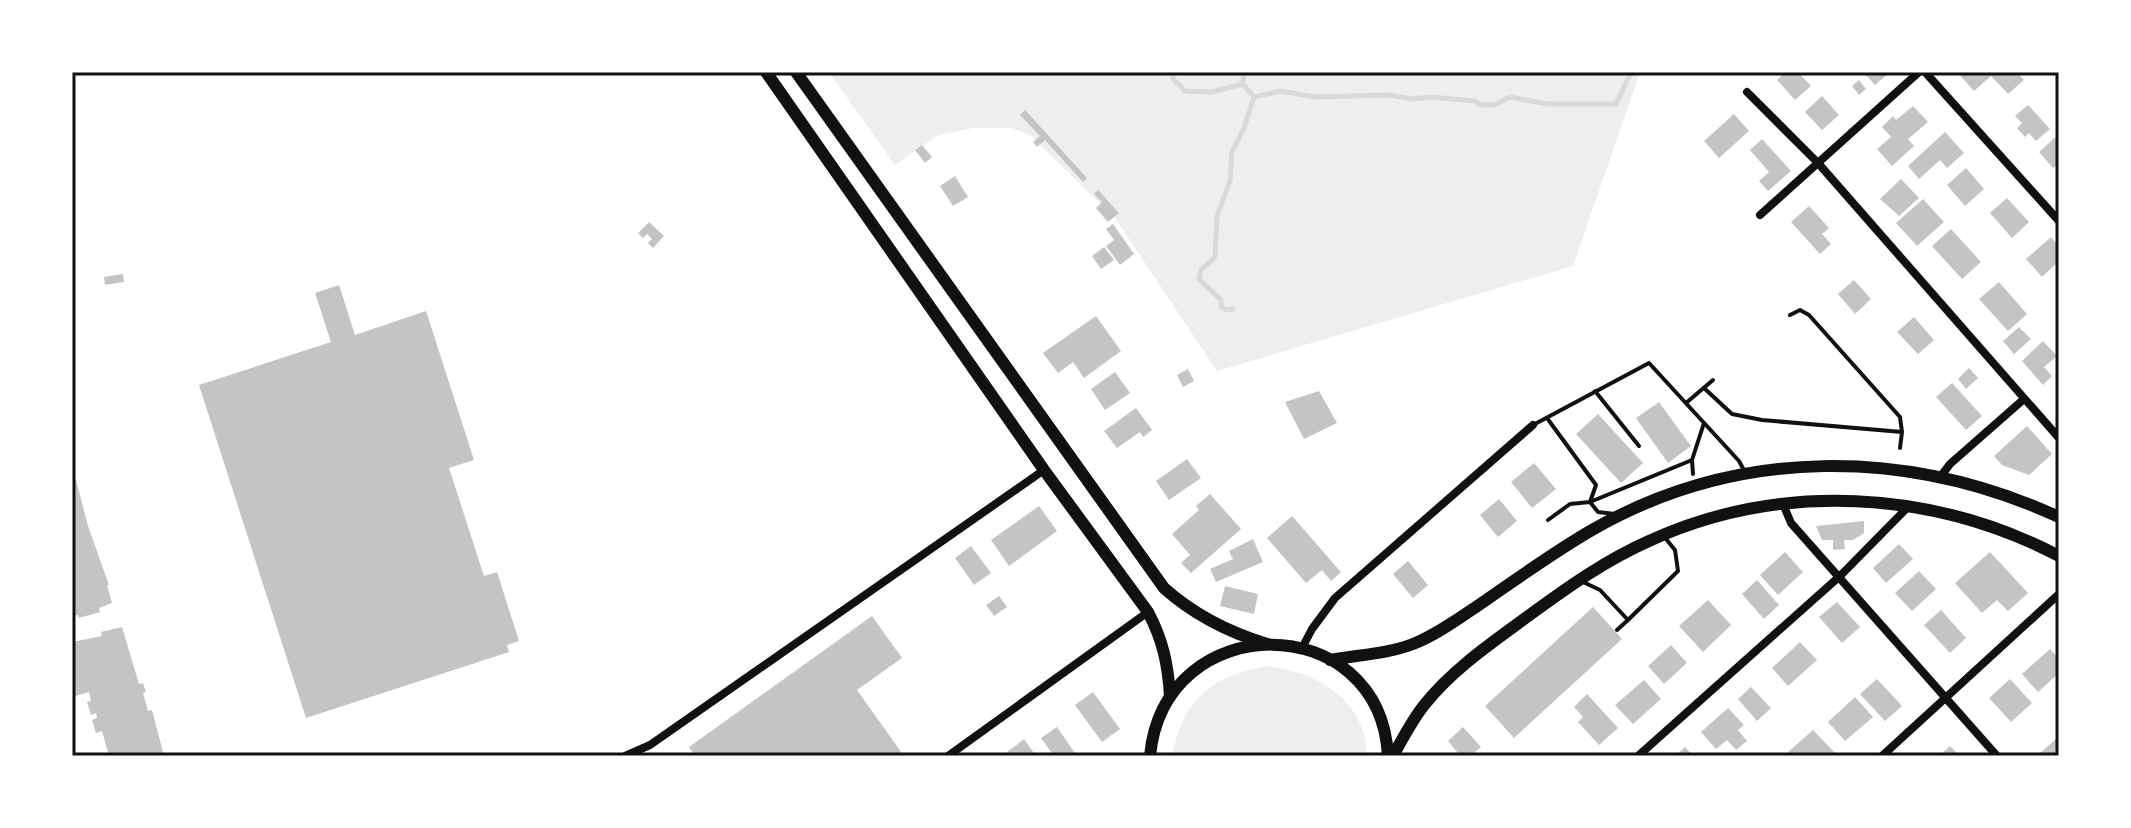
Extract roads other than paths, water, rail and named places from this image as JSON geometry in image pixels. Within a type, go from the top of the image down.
[{"type":"main road","points":[[766,72],[1044,470],[1148,612],[1165,651],[1170,696]]},
{"type":"main road","points":[[796,72],[1164,588],[1179,602],[1216,625],[1267,644]]},
{"type":"main road","points":[[1330,660],[1395,649],[1432,635],[1566,546],[1621,514],[1696,486],[1746,474],[1843,466],[1893,469],[1941,476],[2016,498],[2059,517]]},
{"type":"main road","points":[[1390,756],[1418,713],[1452,675],[1579,580],[1619,555],[1663,535],[1723,515],[1783,504],[1847,500],[1910,506],[1985,524],[2059,556]]},
{"type":"main road","points":[[1150,756],[1154,730],[1170,696],[1191,673],[1236,648],[1267,644],[1302,648],[1330,660],[1358,683],[1373,704],[1390,756]]},
{"type":"street","points":[[1760,215],[1922,72],[2059,221]]},
{"type":"street","points":[[1747,92],[1818,163],[2059,438]]},
{"type":"street","points":[[1941,476],[1950,464],[2024,399]]},
{"type":"street","points":[[1302,648],[1335,598],[1533,425]]},
{"type":"street","points":[[625,756],[650,745],[1044,470]]},
{"type":"street","points":[[1783,504],[1791,523],[1997,756]]},
{"type":"street","points":[[1638,756],[1840,576],[1910,506]]},
{"type":"street","points":[[1882,756],[2059,594]]},
{"type":"street","points":[[948,756],[1148,612]]},
{"type":"lane","points":[[1790,315],[1800,310],[1809,315],[1900,417],[1900,448]]},
{"type":"lane","points":[[1533,425],[1649,363],[1739,461],[1746,474]]},
{"type":"lane","points":[[1686,403],[1713,380]]},
{"type":"lane","points":[[1704,388],[1732,414],[1762,420],[1902,432]]},
{"type":"lane","points":[[1595,391],[1639,446]]},
{"type":"lane","points":[[1547,418],[1596,485],[1590,502]]},
{"type":"lane","points":[[1693,474],[1692,460],[1704,423]]},
{"type":"lane","points":[[1548,520],[1570,504],[1590,502],[1692,460]]},
{"type":"lane","points":[[1590,502],[1598,512],[1621,514]]},
{"type":"lane","points":[[1617,630],[1678,571],[1675,550],[1663,535]]},
{"type":"lane","points":[[1579,580],[1600,590],[1628,620]]},
{"type":"waterway","points":[[1173,72],[1173,79],[1185,91],[1211,92],[1243,84]]},
{"type":"waterway","points":[[1233,309],[1226,310],[1221,306],[1221,300],[1199,279],[1201,270],[1215,257],[1217,216],[1230,181],[1232,152],[1254,97],[1243,84],[1244,72]]},
{"type":"waterway","points":[[1254,97],[1281,91],[1315,97],[1431,97],[1474,101],[1481,105],[1494,105],[1510,97],[1547,104],[1616,104],[1631,72]]}]
